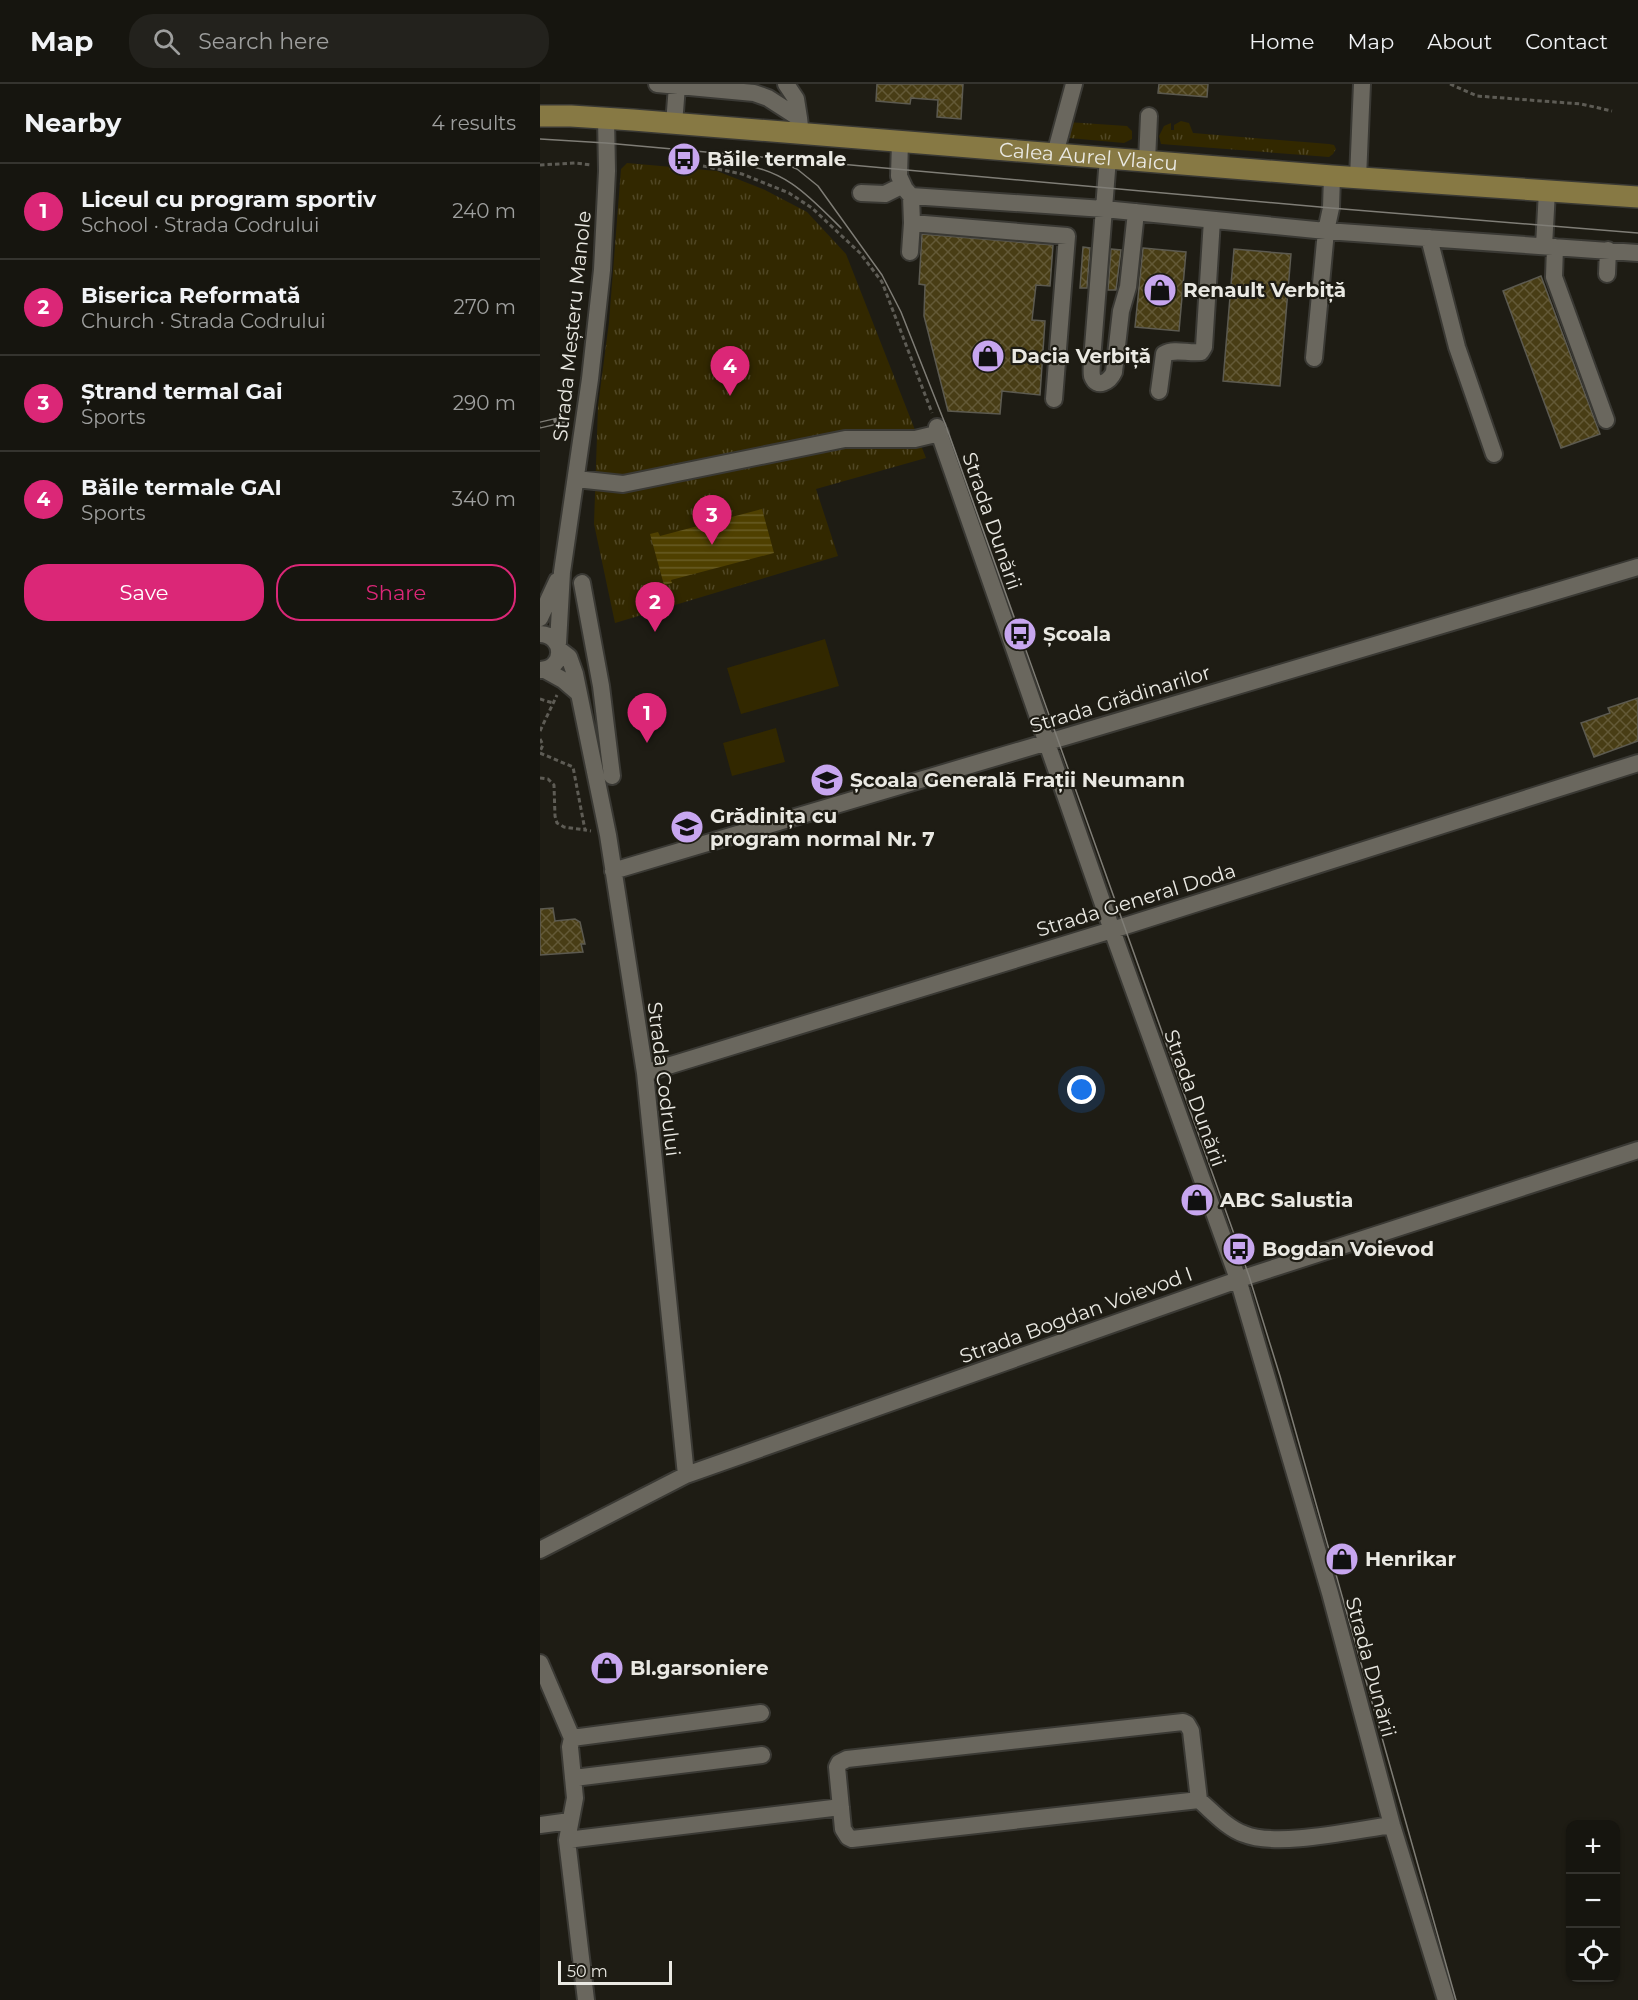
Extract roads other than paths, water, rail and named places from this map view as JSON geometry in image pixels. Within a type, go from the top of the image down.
[{"type":"main road","name":"Calea Aurel Vlaicu","points":[[540,116],[674,123],[800,126],[900,142],[1358,178],[1638,197]]},
{"type":"street","points":[[657,84],[754,93],[768,98],[800,126]]},
{"type":"street","points":[[786,84],[796,99],[800,126]]},
{"type":"street","points":[[1055,154],[1074,84]]},
{"type":"street","points":[[1358,178],[1362,84]]},
{"type":"street","points":[[674,123],[677,86]]},
{"type":"street","points":[[1147,161],[1149,116]]},
{"type":"street","name":"Strada Meșteru Manole","points":[[562,572],[602,270],[607,166],[606,118]]},
{"type":"street","points":[[900,142],[899,176],[907,190],[912,224],[910,252]]},
{"type":"street","points":[[1108,158],[1092,360],[1092,374],[1099,383],[1105,383],[1111,379],[1114,372],[1121,311],[1128,287],[1136,212]]},
{"type":"street","points":[[1314,358],[1326,231],[1331,208],[1332,176]]},
{"type":"street","points":[[861,193],[885,194],[907,190],[1326,231],[1638,253]]},
{"type":"street","points":[[1546,191],[1549,246],[1554,276],[1606,420]]},
{"type":"street","points":[[1159,391],[1164,354],[1169,351],[1201,352],[1204,347],[1212,220]]},
{"type":"street","points":[[912,224],[1067,236],[1054,399]]},
{"type":"street","points":[[1429,238],[1457,347],[1494,454]]},
{"type":"street","points":[[1607,274],[1608,250]]},
{"type":"street","name":"Strada Dunării","points":[[576,479],[623,484],[845,439],[915,439],[938,430],[1046,743],[1238,1280],[1330,1593],[1392,1825],[1446,2000]]},
{"type":"street","name":"Strada Grădinarilor","points":[[613,871],[1638,567]]},
{"type":"street","points":[[540,618],[562,572]]},
{"type":"street","points":[[543,670],[556,662],[559,646],[562,572]]},
{"type":"street","points":[[582,583],[601,686],[612,776]]},
{"type":"street","points":[[540,634],[551,636],[559,646]]},
{"type":"street","name":"Strada Codrului","points":[[559,646],[569,657],[571,663],[608,835],[645,1073],[686,1475]]},
{"type":"street","points":[[543,670],[564,680],[577,693],[601,686]]},
{"type":"street","name":"Strada General Doda","points":[[645,1073],[1112,930],[1638,763]]},
{"type":"street","name":"Strada Bogdan Voievod I","points":[[540,1550],[686,1475],[1238,1280],[1638,1150]]},
{"type":"street","points":[[540,1663],[571,1742],[575,1798],[567,1839],[586,2000]]},
{"type":"street","points":[[571,1742],[761,1713]]},
{"type":"street","points":[[1199,1800],[852,1839],[845,1833],[837,1767],[839,1763],[847,1759],[1178,1721],[1187,1724],[1191,1731],[1199,1800],[1234,1830],[1244,1835],[1265,1840],[1287,1839],[1392,1825]]},
{"type":"street","points":[[574,1778],[762,1755]]},
{"type":"street","points":[[567,1839],[841,1807]]},
{"type":"street","points":[[540,1825],[570,1821]]},
{"type":"tram line","points":[[540,139],[1638,233]]},
{"type":"tram line","points":[[770,158],[797,169],[818,186],[882,275],[901,312],[946,426],[1249,1276],[1280,1376],[1456,2000]]},
{"type":"tram line","points":[[737,164],[754,167],[783,178],[807,195],[841,228]]},
{"type":"railway","points":[[540,425],[562,420]]},
{"type":"place","name":"Băile termale","points":[[684,159]]},
{"type":"place","name":"Renault Verbiță","points":[[1160,290]]},
{"type":"place","name":"Dacia Verbiță","points":[[988,356]]},
{"type":"place","name":"Băile termale GAI","points":[[730,396]]},
{"type":"place","name":"Ștrand termal Gai","points":[[712,545]]},
{"type":"place","name":"Biserica Reformată","points":[[655,632]]},
{"type":"place","name":"Școala","points":[[1020,634]]},
{"type":"place","name":"Liceul cu program sportiv","points":[[647,743]]},
{"type":"place","name":"Școala Generală Frații Neumann","points":[[827,780]]},
{"type":"place","name":"Grădinița cu program normal Nr. 7","points":[[687,827]]},
{"type":"place","name":"ABC Salustia","points":[[1197,1200]]},
{"type":"place","name":"Bogdan Voievod","points":[[1239,1249]]},
{"type":"place","name":"Henrikar","points":[[1342,1559]]},
{"type":"place","name":"Bl.garsoniere","points":[[607,1668]]}]
